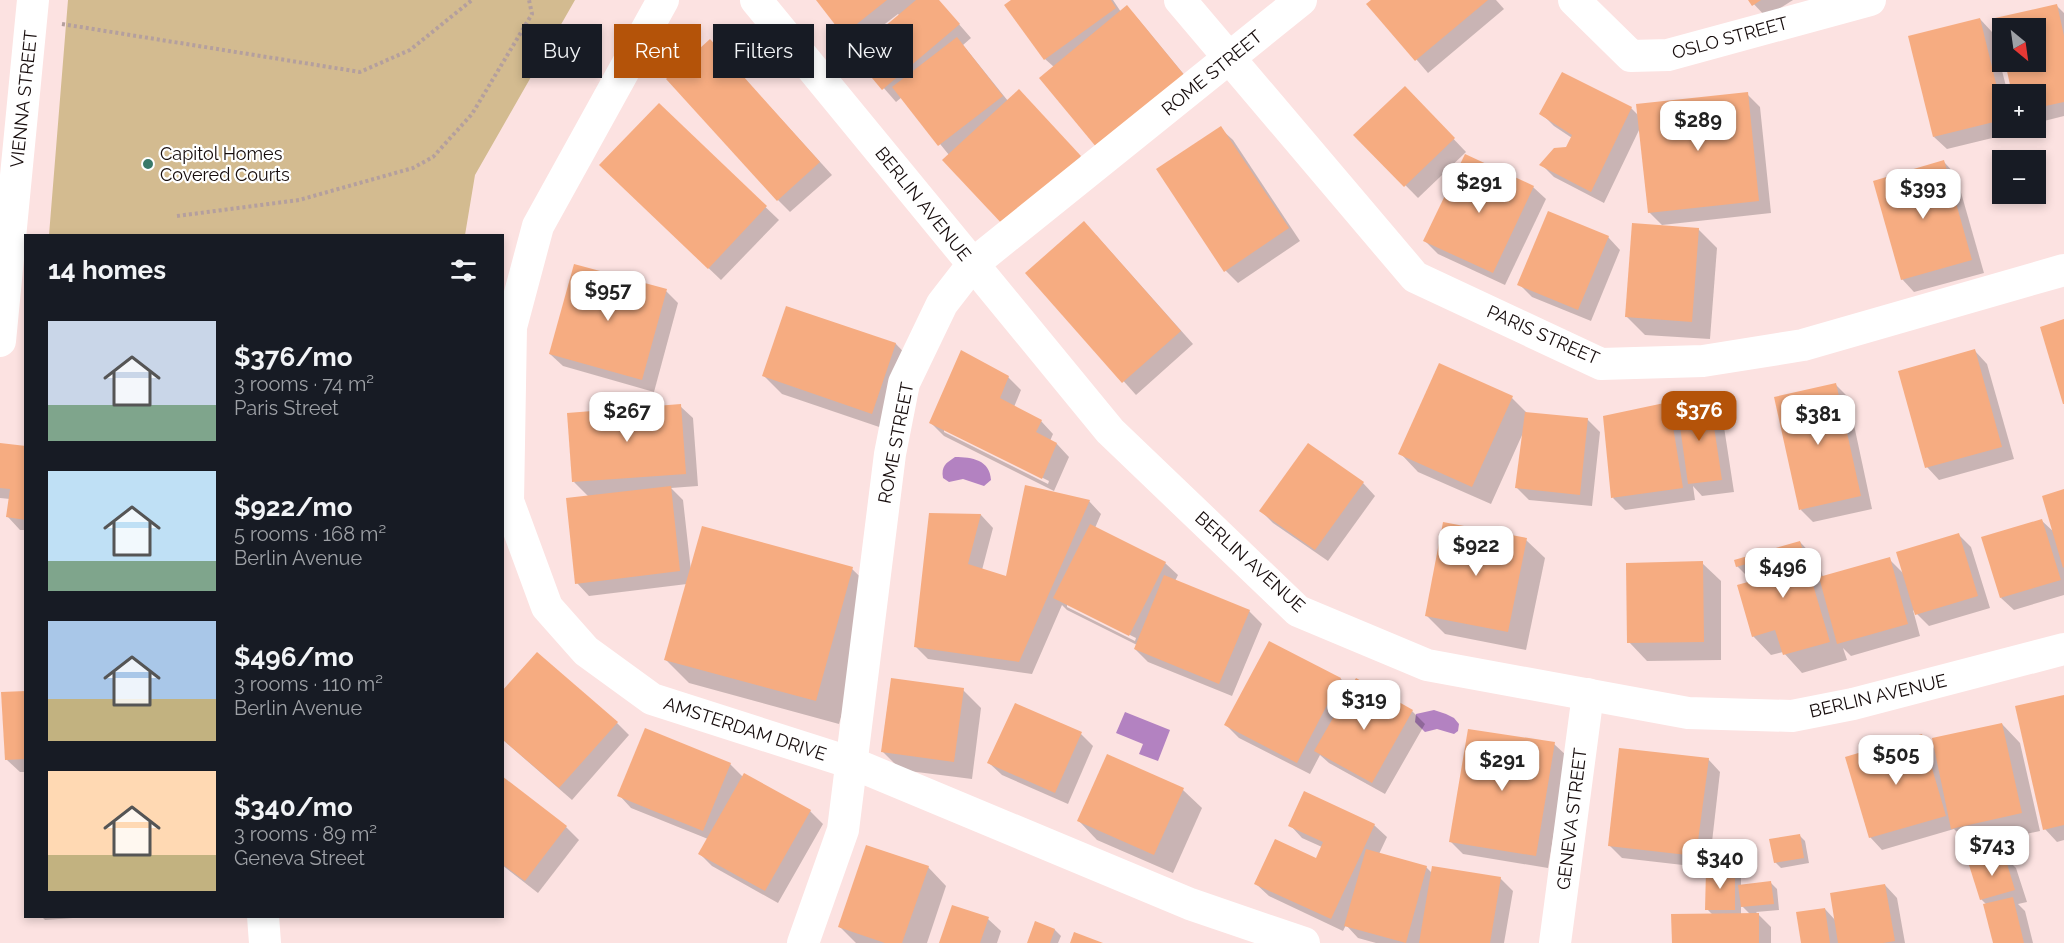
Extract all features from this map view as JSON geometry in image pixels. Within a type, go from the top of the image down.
[{"type":"street","name":"AMSTERDAM DRIVE","points":[[663,0],[538,226],[512,327],[508,501],[547,607],[586,651],[652,699],[852,763],[1190,904],[1304,943]]},
{"type":"street","name":"BERLIN AVENUE","points":[[756,0],[1110,431],[1298,611],[1427,665],[1688,713],[1792,716],[1843,707],[2064,649]]},
{"type":"street","name":"PARIS STREET","points":[[1180,0],[1415,277],[1601,364],[1703,361],[1803,345],[2064,270]]},
{"type":"street","name":"ROME STREET","points":[[803,943],[843,830],[890,454],[904,383],[942,304],[973,264],[1301,0]]},
{"type":"street","name":"OSLO STREET","points":[[1574,0],[1631,56],[1668,55],[1870,0]]},
{"type":"street","name":"VIENNA STREET","points":[[0,341],[32,10]]},
{"type":"street","name":"GENEVA STREET","points":[[1555,943],[1588,694]]},
{"type":"street","points":[[263,918],[266,943]]},
{"type":"path","points":[[32,10],[360,72],[410,50],[472,0]]},
{"type":"path","points":[[177,216],[299,200],[413,168],[433,157],[472,114],[532,14],[530,0]]},
{"type":"shaded area","points":[[68,0],[575,0],[561,24],[522,24],[522,78],[530,78],[475,175],[465,234],[49,234]]},
{"type":"shaded area","points":[[955,457],[974,459],[984,464],[990,473],[991,480],[984,486],[963,479],[949,482],[943,478],[943,470],[947,463]]},
{"type":"shaded area","points":[[1434,710],[1454,718],[1459,724],[1458,731],[1454,734],[1437,729],[1425,732],[1415,722],[1416,714]]},
{"type":"shaded area","points":[[1125,712],[1170,730],[1158,761],[1139,754],[1143,744],[1116,733]]},
{"type":"building","points":[[816,0],[887,0],[857,24],[835,24]]},
{"type":"building","points":[[916,0],[939,0],[960,24],[913,64],[913,24],[888,24]]},
{"type":"building","points":[[1011,0],[1111,0],[1116,8],[1044,60],[1004,5]]},
{"type":"building","points":[[1371,0],[1488,0],[1415,61],[1366,4]]},
{"type":"building","points":[[1748,0],[1761,0],[1752,6]]},
{"type":"building","points":[[2057,4],[2064,36],[2064,102],[2046,106],[2046,84],[2010,84],[2007,72],[2046,72],[2046,18],[1995,18]]},
{"type":"building","points":[[1127,5],[1185,76],[1097,148],[1039,78]]},
{"type":"building","points":[[1980,18],[1996,84],[1992,84],[1992,122],[1933,137],[1908,36]]},
{"type":"building","points":[[957,37],[1003,96],[938,146],[892,87],[904,78],[913,78],[913,71]]},
{"type":"building","points":[[710,39],[713,42],[713,78],[745,78],[820,162],[777,201],[666,79],[701,78],[701,47]]},
{"type":"building","points":[[1562,72],[1632,107],[1591,192],[1539,165],[1554,148],[1566,147],[1572,135],[1539,114]]},
{"type":"building","points":[[872,78],[896,78],[882,90]]},
{"type":"building","points":[[1405,86],[1455,138],[1404,187],[1353,135]]},
{"type":"building","points":[[1019,89],[1081,156],[1004,226],[942,160]]},
{"type":"building","points":[[1748,92],[1759,201],[1648,213],[1636,104]]},
{"type":"building","points":[[659,103],[767,206],[708,269],[599,165]]},
{"type":"building","points":[[1221,126],[1289,228],[1224,272],[1156,169]]},
{"type":"building","points":[[1465,154],[1534,186],[1493,273],[1423,241]]},
{"type":"building","points":[[1944,160],[1972,260],[1901,280],[1873,181]]},
{"type":"building","points":[[1548,211],[1609,236],[1578,310],[1517,285]]},
{"type":"building","points":[[1084,221],[1181,331],[1122,383],[1025,273]]},
{"type":"building","points":[[1632,223],[1699,228],[1692,322],[1625,317]]},
{"type":"building","points":[[574,264],[667,289],[642,380],[549,354]]},
{"type":"building","points":[[786,306],[896,343],[872,414],[762,376]]},
{"type":"building","points":[[2064,319],[2064,404],[2063,404],[2040,327]]},
{"type":"building","points":[[1975,349],[2002,447],[1925,468],[1898,371]]},
{"type":"building","points":[[961,350],[1009,376],[1000,398],[1042,420],[1036,432],[1057,443],[1042,479],[929,423]]},
{"type":"building","points":[[1439,363],[1513,396],[1472,487],[1398,454]]},
{"type":"building","points":[[1836,383],[1861,496],[1799,510],[1774,397]]},
{"type":"building","points":[[1710,400],[1722,480],[1688,484],[1677,405]]},
{"type":"building","points":[[1669,402],[1683,488],[1611,498],[1603,416]]},
{"type":"building","points":[[681,404],[686,474],[572,482],[567,413]]},
{"type":"building","points":[[1525,412],[1588,418],[1580,495],[1515,488]]},
{"type":"building","points":[[0,443],[24,446],[24,520],[6,517],[10,489],[0,488]]},
{"type":"building","points":[[1308,443],[1364,482],[1315,550],[1259,511]]},
{"type":"building","points":[[1025,485],[1090,500],[1019,662],[914,647],[929,513],[981,514],[968,564],[1006,576]]},
{"type":"building","points":[[671,486],[680,571],[575,584],[566,498]]},
{"type":"building","points":[[2064,489],[2064,567],[2063,568],[2042,496]]},
{"type":"building","points":[[2042,519],[2061,580],[2000,598],[1981,537]]},
{"type":"building","points":[[1443,522],[1527,538],[1508,632],[1425,616]]},
{"type":"building","points":[[1090,524],[1166,562],[1129,636],[1053,598]]},
{"type":"building","points":[[702,526],[853,567],[816,701],[664,660]]},
{"type":"building","points":[[1959,533],[1978,596],[1915,615],[1896,552]]},
{"type":"building","points":[[1800,541],[1830,642],[1783,655],[1775,630],[1752,637],[1737,585],[1755,580],[1750,563],[1736,567],[1734,560]]},
{"type":"building","points":[[1890,557],[1908,624],[1837,644],[1819,577]]},
{"type":"building","points":[[1703,561],[1704,642],[1627,643],[1626,563]]},
{"type":"building","points":[[1164,575],[1250,610],[1219,684],[1134,649]]},
{"type":"building","points":[[1269,641],[1341,678],[1297,763],[1224,725]]},
{"type":"building","points":[[537,652],[618,722],[559,788],[504,741],[504,689]]},
{"type":"building","points":[[891,678],[964,688],[954,762],[881,752]]},
{"type":"building","points":[[1356,678],[1413,710],[1372,783],[1314,751]]},
{"type":"building","points":[[24,691],[24,759],[5,760],[1,692]]},
{"type":"building","points":[[2064,695],[2064,825],[2043,830],[2015,706]]},
{"type":"building","points":[[1015,703],[1082,732],[1055,793],[987,763]]},
{"type":"building","points":[[2002,723],[2022,813],[1951,829],[1932,738]]},
{"type":"building","points":[[645,728],[731,763],[703,831],[617,796]]},
{"type":"building","points":[[1468,729],[1555,742],[1536,856],[1449,842]]},
{"type":"building","points":[[1922,734],[1946,816],[1869,838],[1845,757]]},
{"type":"building","points":[[1619,748],[1709,758],[1696,856],[1608,846]]},
{"type":"building","points":[[1107,754],[1184,788],[1154,855],[1077,821]]},
{"type":"building","points":[[744,773],[811,810],[765,891],[698,854]]},
{"type":"building","points":[[504,778],[567,826],[525,881],[504,865]]},
{"type":"building","points":[[1304,791],[1375,824],[1331,919],[1254,884],[1275,839],[1316,858],[1323,842],[1288,826]]},
{"type":"building","points":[[1800,834],[1804,858],[1774,863],[1769,839]]},
{"type":"building","points":[[866,845],[929,866],[902,943],[885,943],[838,927]]},
{"type":"building","points":[[1366,849],[1427,866],[1406,943],[1344,926]]},
{"type":"building","points":[[2004,854],[2015,890],[1980,900],[1969,865]]},
{"type":"building","points":[[1432,866],[1501,877],[1490,943],[1419,943]]},
{"type":"building","points":[[1735,869],[1735,910],[1705,910],[1706,870]]},
{"type":"building","points":[[1771,881],[1774,904],[1741,907],[1738,885]]},
{"type":"building","points":[[1885,884],[1895,941],[1838,943],[1830,893]]},
{"type":"building","points":[[2013,897],[2024,943],[1993,943],[1983,904]]},
{"type":"building","points":[[952,905],[989,917],[980,943],[939,943]]},
{"type":"building","points":[[1825,908],[1830,943],[1801,943],[1796,912]]},
{"type":"building","points":[[1759,913],[1759,943],[1672,943],[1671,914]]},
{"type":"building","points":[[1035,921],[1055,929],[1050,943],[1027,943]]},
{"type":"building","points":[[1074,932],[1103,943],[1070,943]]},
{"type":"place","name":"Capitol Homes Covered Courts","points":[[148,164]]}]
